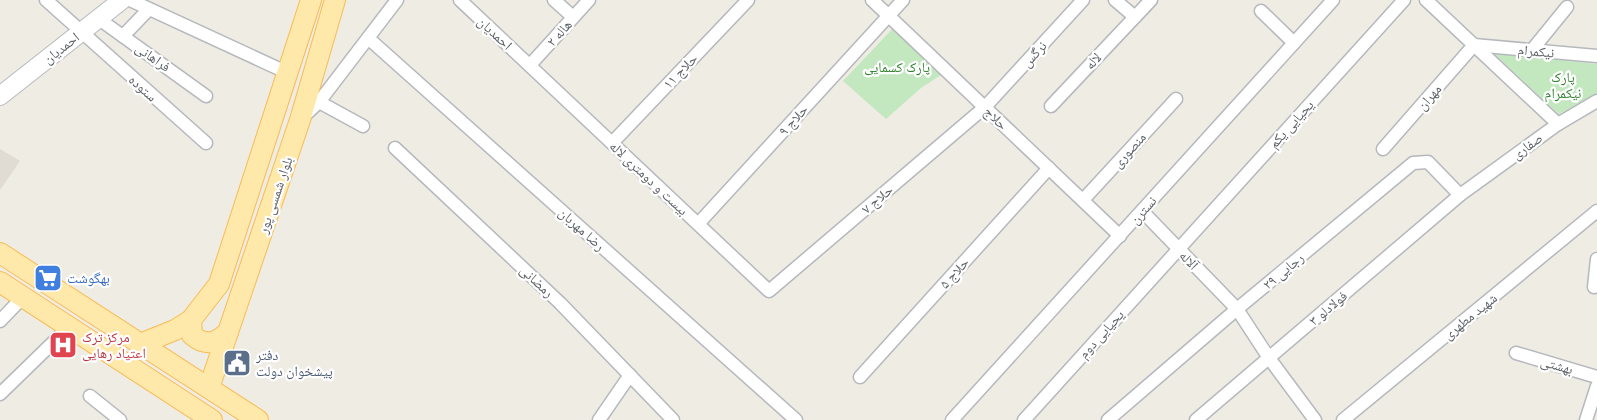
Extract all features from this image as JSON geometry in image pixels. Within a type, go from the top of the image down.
[{"type":"main road","name":"بلوار شمسی پور","points":[[140,344],[175,330],[191,320],[220,284],[310,0]]},
{"type":"main road","name":"بلوار شمسی پور","points":[[209,388],[300,120],[335,0]]},
{"type":"main road","points":[[0,253],[258,420]]},
{"type":"main road","points":[[0,282],[199,417]]},
{"type":"main road","points":[[191,320],[192,336],[198,341],[209,344],[219,340],[228,332]]},
{"type":"street","name":"ستوده","points":[[46,0],[206,143]]},
{"type":"street","name":"احمدیان","points":[[0,96],[122,0]]},
{"type":"street","points":[[130,0],[288,73]]},
{"type":"street","points":[[300,120],[319,102],[397,0]]},
{"type":"street","name":"احمدیان","points":[[460,0],[530,65]]},
{"type":"street","points":[[554,0],[573,17]]},
{"type":"street","name":"هاله ۲","points":[[530,65],[589,0]]},
{"type":"street","name":"حلاج ۱۱","points":[[612,143],[748,0]]},
{"type":"street","name":"حلاج","points":[[872,0],[1120,236]]},
{"type":"street","name":"حلاج ۹","points":[[698,224],[903,0]]},
{"type":"street","name":"نرگس","points":[[985,107],[1082,0]]},
{"type":"street","points":[[1115,0],[1135,17]]},
{"type":"street","name":"لاله","points":[[1051,106],[1151,0]]},
{"type":"street","name":"نسترن","points":[[952,420],[1333,0]]},
{"type":"street","name":"یحیایی یکم","points":[[1178,249],[1404,0]]},
{"type":"street","name":"نیکمرام","points":[[1426,0],[1558,124]]},
{"type":"street","points":[[1532,50],[1568,7]]},
{"type":"street","points":[[123,36],[149,9]]},
{"type":"street","points":[[1261,11],[1294,43]]},
{"type":"street","name":"فراهانی","points":[[99,19],[206,96]]},
{"type":"street","name":"رضا مهربان","points":[[368,38],[796,420]]},
{"type":"street","name":"نیکمرام","points":[[1474,45],[1597,56]]},
{"type":"street","name":"مهران","points":[[1383,149],[1474,45]]},
{"type":"street","name":"بیست و دومتری لاله","points":[[530,65],[769,291]]},
{"type":"street","name":"منصوری","points":[[1083,200],[1176,99]]},
{"type":"street","name":"صفاری","points":[[1460,196],[1558,124],[1597,101]]},
{"type":"street","points":[[319,102],[364,126]]},
{"type":"street","name":"حلاج ۷","points":[[769,291],[985,107]]},
{"type":"street","name":"رمضانی","points":[[396,148],[560,303],[673,420]]},
{"type":"street","name":"رجایی ۲۹","points":[[1108,420],[1237,309],[1413,164],[1421,161],[1428,162],[1460,196]]},
{"type":"street","name":"حلاج ۵","points":[[860,377],[1049,168]]},
{"type":"street","name":"فولادلو ۳","points":[[1196,420],[1460,196]]},
{"type":"street","name":"آلاله","points":[[1142,211],[1237,309],[1269,358],[1315,420]]},
{"type":"street","name":"شهید مطهری","points":[[1343,420],[1597,211]]},
{"type":"street","name":"یحیایی دوم","points":[[1024,420],[1178,249]]},
{"type":"street","points":[[1594,287],[1597,259]]},
{"type":"street","points":[[0,321],[23,297]]},
{"type":"street","points":[[0,394],[69,327]]},
{"type":"street","name":"بهشتی","points":[[1516,353],[1597,377]]},
{"type":"street","points":[[599,420],[630,376]]},
{"type":"street","points":[[1586,420],[1597,386]]},
{"type":"street","points":[[199,417],[209,388]]},
{"type":"street","points":[[90,396],[120,420]]},
{"type":"shaded area","points":[[0,149],[20,161],[0,190]]},
{"type":"green space","name":"پارک کسمایی","points":[[897,24],[947,71],[921,88],[886,119],[843,81]]},
{"type":"green space","name":"پارک نیکمرام","points":[[1493,53],[1597,64],[1597,95],[1559,114]]},
{"type":"place","name":"بهگوشت","points":[[48,278]]},
{"type":"place","name":"مرکز ترک اعتیاد رهایی","points":[[63,345]]},
{"type":"place","name":"دفتر پیشخوان دولت","points":[[237,363]]}]
